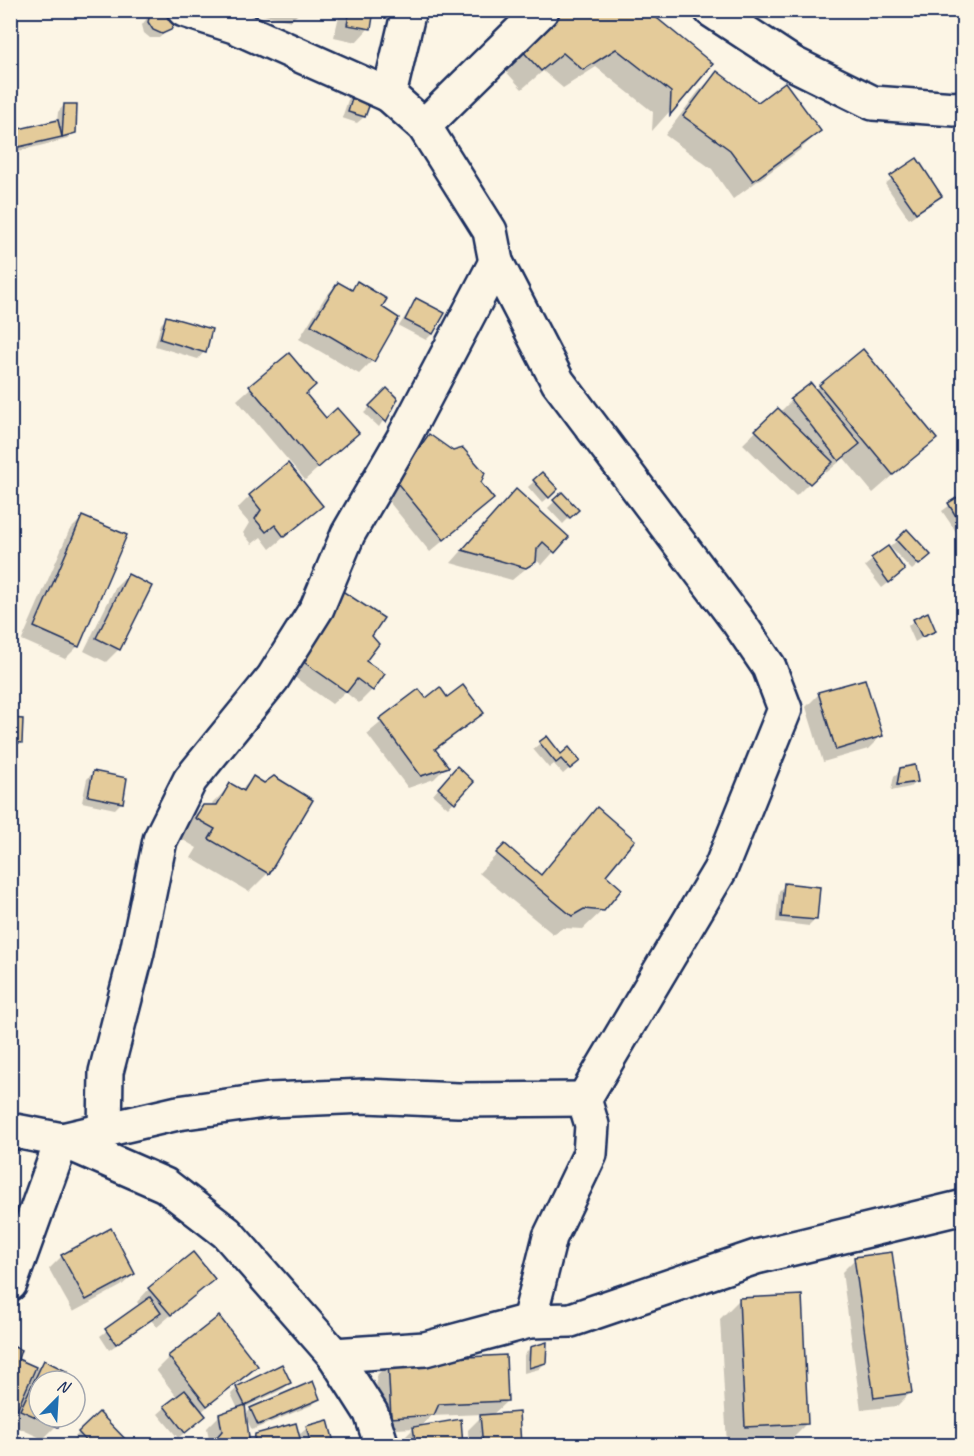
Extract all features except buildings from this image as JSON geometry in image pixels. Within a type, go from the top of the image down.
[{"type":"street","points":[[184,10],[234,26],[389,95],[424,126],[490,231],[496,262],[558,382],[770,667],[785,709],[720,870],[584,1099],[592,1125],[590,1154],[550,1238],[529,1320]]},
{"type":"street","points":[[389,95],[409,10]]},
{"type":"street","points":[[424,126],[542,10]]},
{"type":"street","points":[[711,10],[792,63],[873,103],[963,108]]},
{"type":"street","points":[[105,1132],[106,1072],[137,952],[159,840],[190,780],[273,678],[317,608],[348,534],[403,439],[496,262]]},
{"type":"street","points":[[62,1140],[105,1132],[178,1113],[270,1100],[366,1096],[458,1100],[584,1099]]},
{"type":"street","points":[[10,1130],[62,1140],[165,1185],[227,1233],[334,1356],[371,1413],[382,1446]]},
{"type":"street","points":[[10,1284],[62,1140]]},
{"type":"street","points":[[334,1356],[425,1349],[529,1320],[571,1320],[756,1257],[963,1207]]}]
